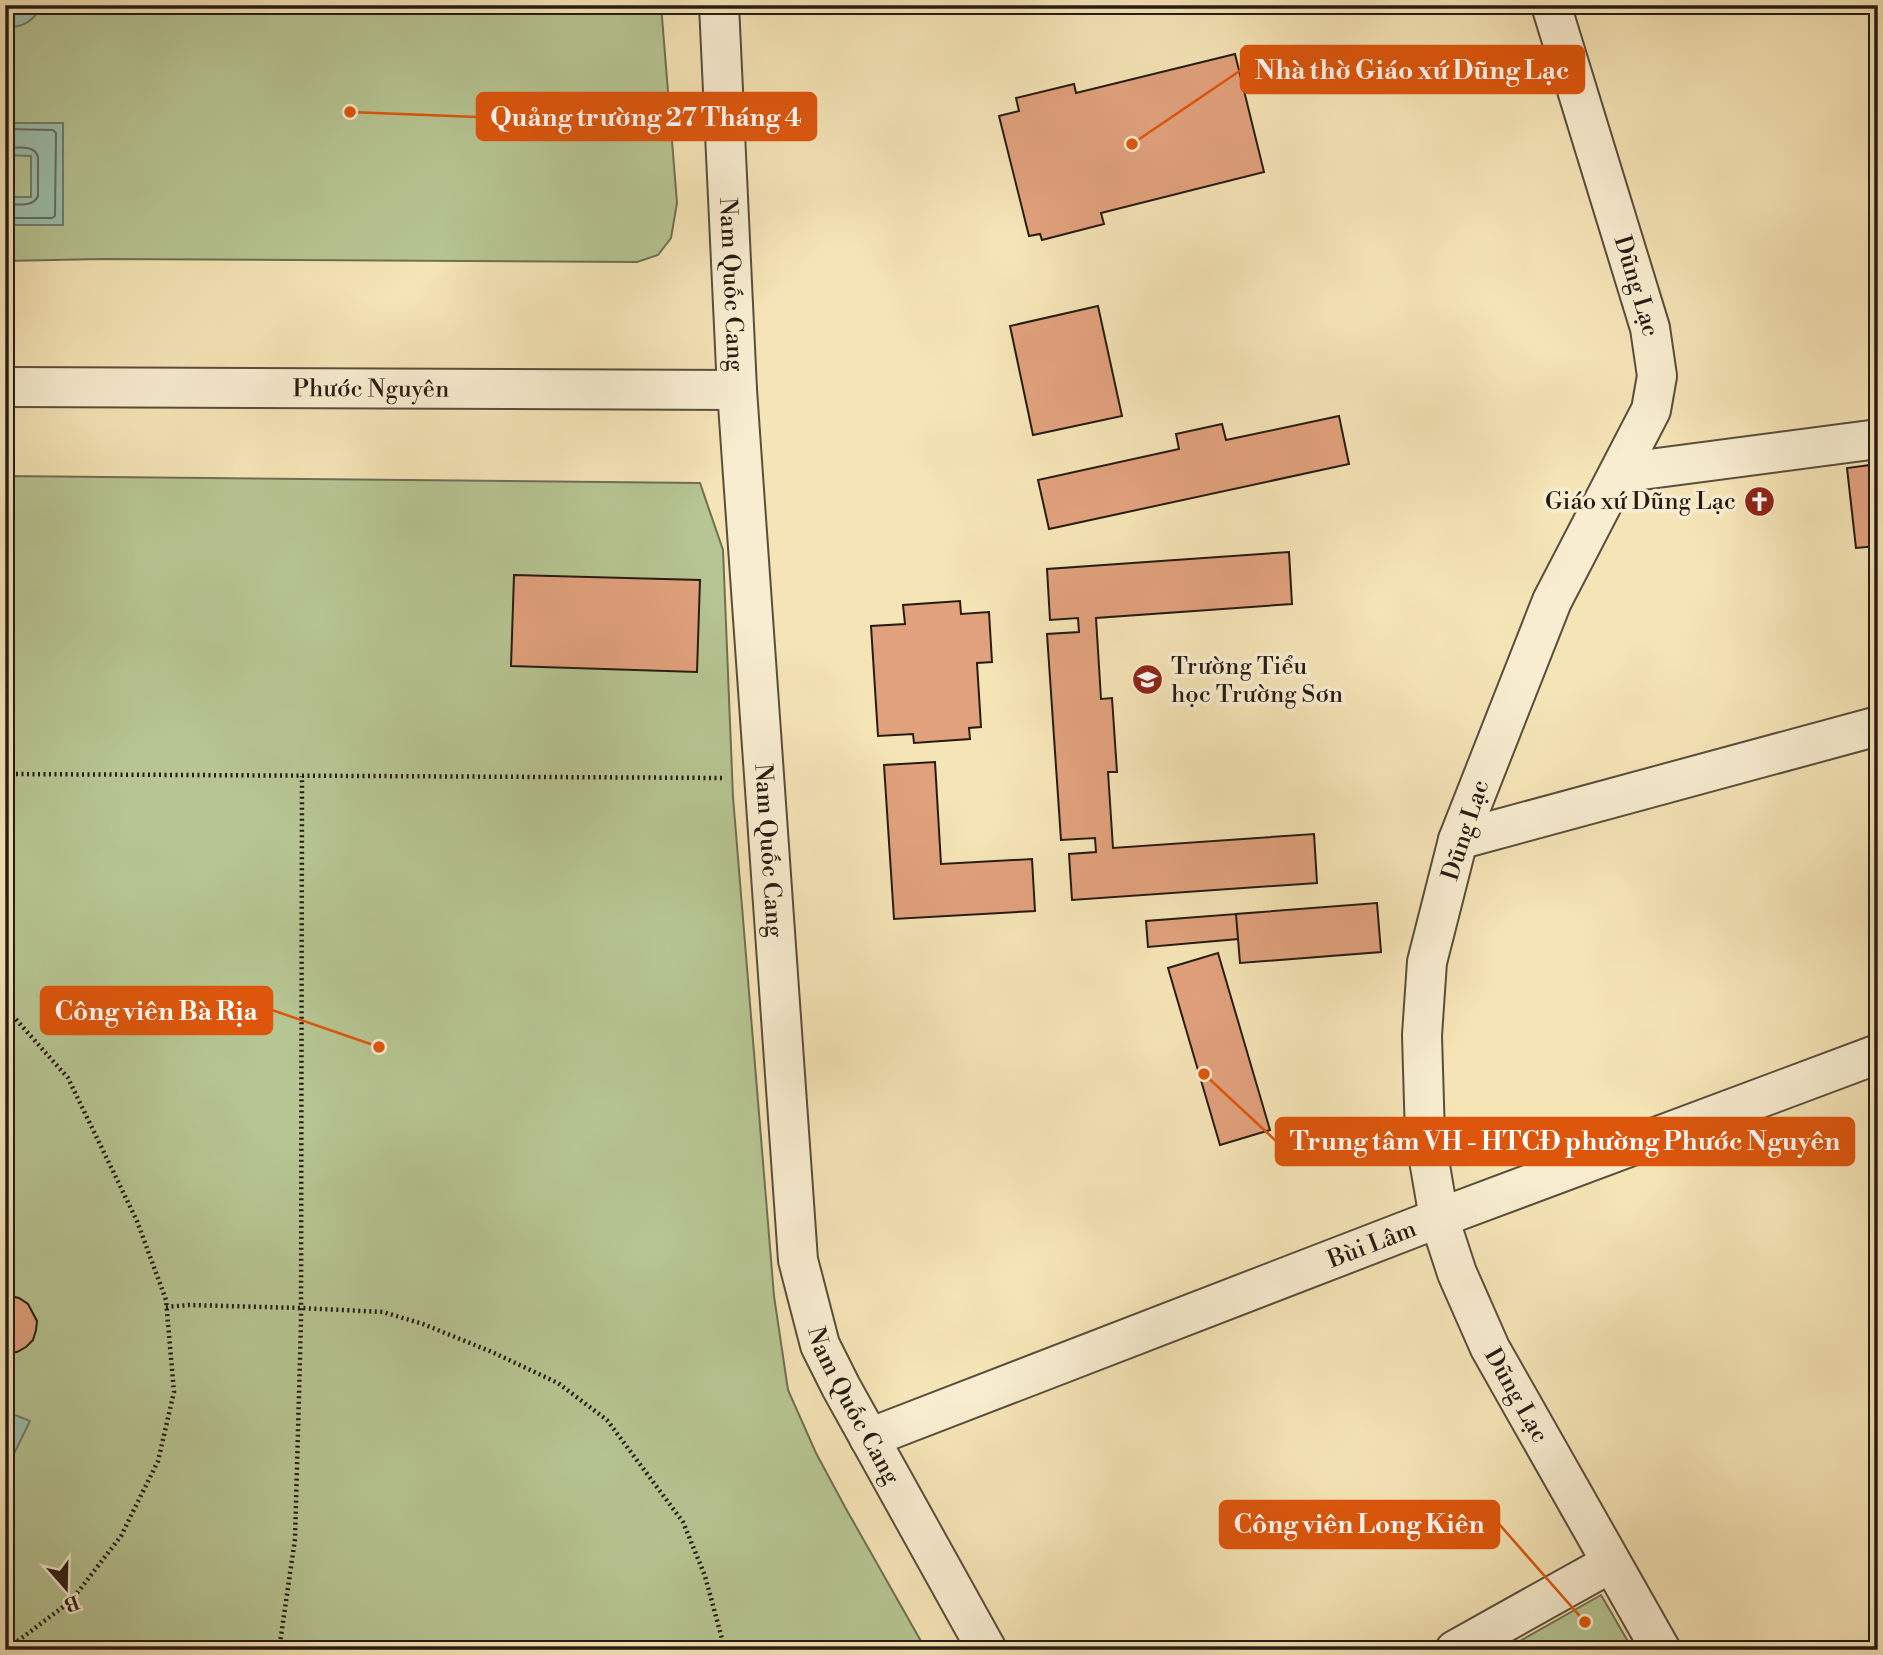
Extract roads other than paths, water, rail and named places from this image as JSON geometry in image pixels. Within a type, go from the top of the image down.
[{"type":"street","name":"Nam Quốc Cang","points":[[719,5],[737,390],[799,1260],[820,1345],[987,1650]]},
{"type":"street","name":"Dũng Lạc","points":[[1550,5],[1650,328],[1657,376],[1651,410],[1552,601],[1458,840],[1427,962],[1422,1035],[1425,1137],[1439,1218],[1457,1273],[1490,1348],[1661,1650]]},
{"type":"street","name":"Phước Nguyên","points":[[5,387],[737,390]]},
{"type":"street","points":[[1619,472],[1878,439]]},
{"type":"street","points":[[1458,840],[1878,726]]},
{"type":"street","name":"Bùi Lâm","points":[[869,1438],[1439,1218],[1878,1054]]},
{"type":"street","points":[[1455,1650],[1611,1563]]},
{"type":"water","points":[[5,5],[42,5],[27,22],[5,27]]},
{"type":"water","points":[[5,123],[63,123],[63,225],[5,225],[5,197],[31,197],[31,156],[5,155]]},
{"type":"water","points":[[5,1411],[30,1421],[5,1472]]},
{"type":"place","name":"Quảng trường 27 Tháng 4","points":[[350,112]]},
{"type":"place","name":"Nhà thờ Giáo xứ Dũng Lạc","points":[[1132,144]]},
{"type":"place","name":"Giáo xứ Dũng Lạc","points":[[1759,501]]},
{"type":"place","name":"Trường Tiểu học Trường Sơn","points":[[1148,680]]},
{"type":"place","name":"Công viên Bà Rịa","points":[[379,1047]]},
{"type":"place","name":"Trung tâm VH - HTCĐ phường Phước Nguyên","points":[[1204,1074]]},
{"type":"place","name":"Công viên Long Kiên","points":[[1585,1622]]}]
